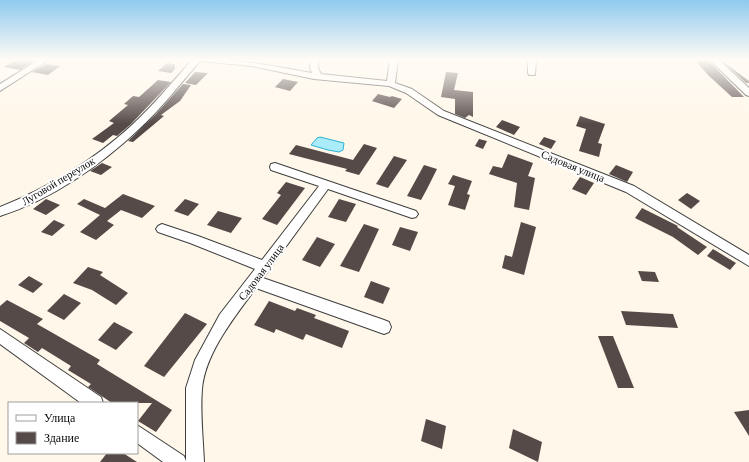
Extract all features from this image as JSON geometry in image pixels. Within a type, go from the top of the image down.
[{"type":"street","points":[[0,88],[12,81]]},
{"type":"street","name":"Луговой переулок","points":[[0,212],[21,204],[92,162],[136,127],[178,81]]},
{"type":"street","name":"Садовая улица","points":[[360,81],[391,84],[409,91],[441,113],[630,189],[749,261]]},
{"type":"street","points":[[736,81],[749,93]]},
{"type":"street","points":[[275,167],[325,186],[412,214]]},
{"type":"street","name":"Садовая улица","points":[[195,462],[194,388],[202,360],[225,319],[325,186]]},
{"type":"street","points":[[162,229],[194,239],[264,267]]},
{"type":"street","points":[[254,281],[384,327]]},
{"type":"street","points":[[0,336],[94,402]]},
{"type":"street","points":[[138,434],[178,462]]},
{"type":"water","points":[[320,137],[344,143],[343,150],[339,152],[311,145],[317,138]]},
{"type":"building","points":[[157,81],[171,82],[131,124],[117,136],[113,135],[103,143],[92,139],[114,123],[109,121],[128,105],[124,104],[133,96],[139,97]]},
{"type":"building","points":[[187,81],[200,81],[196,85],[185,83]]},
{"type":"building","points":[[281,81],[298,82],[290,91],[275,87]]},
{"type":"building","points":[[444,81],[456,81],[454,90],[473,92],[473,117],[469,115],[465,118],[455,114],[455,99],[441,97]]},
{"type":"building","points":[[714,81],[728,81],[744,97],[732,97]]},
{"type":"building","points":[[743,81],[749,81],[749,83]]},
{"type":"building","points":[[183,84],[191,85],[180,101],[161,115],[164,116],[133,142],[128,141],[156,114]]},
{"type":"building","points":[[378,94],[402,99],[394,108],[372,101]]},
{"type":"building","points":[[580,116],[605,124],[598,143],[602,144],[599,157],[579,151],[586,129],[576,126]]},
{"type":"building","points":[[502,120],[520,127],[514,135],[496,127]]},
{"type":"building","points":[[544,137],[556,141],[551,149],[539,144]]},
{"type":"building","points":[[479,139],[487,141],[483,149],[475,146]]},
{"type":"building","points":[[364,144],[377,148],[359,175],[345,171],[347,169],[289,154],[296,145],[353,160]]},
{"type":"building","points":[[508,154],[533,163],[528,176],[535,178],[529,210],[514,207],[517,183],[489,174],[493,166],[502,168]]},
{"type":"building","points":[[394,156],[407,160],[388,188],[376,184]]},
{"type":"building","points":[[102,163],[112,167],[101,175],[90,171]]},
{"type":"building","points":[[424,165],[437,169],[421,200],[407,196]]},
{"type":"building","points":[[616,165],[633,172],[627,182],[609,174]]},
{"type":"building","points":[[453,175],[472,181],[467,194],[470,195],[465,210],[448,205],[455,186],[448,184]]},
{"type":"building","points":[[580,177],[594,183],[586,195],[572,189]]},
{"type":"building","points":[[286,182],[305,188],[277,225],[262,219],[281,195],[277,193]]},
{"type":"building","points":[[687,193],[700,201],[691,209],[678,200]]},
{"type":"building","points":[[123,194],[155,206],[142,218],[121,210],[107,221],[114,225],[96,240],[80,232],[100,215],[77,204],[84,199],[105,208]]},
{"type":"building","points":[[46,199],[60,205],[46,215],[33,209]]},
{"type":"building","points":[[185,199],[199,204],[188,216],[174,211]]},
{"type":"building","points":[[339,199],[356,204],[346,222],[328,217]]},
{"type":"building","points":[[642,208],[678,226],[677,227],[707,247],[698,255],[673,237],[635,218]]},
{"type":"building","points":[[218,211],[242,218],[231,233],[207,225]]},
{"type":"building","points":[[54,220],[65,225],[52,236],[41,232]]},
{"type":"building","points":[[521,222],[536,227],[524,275],[502,268],[505,255],[512,257]]},
{"type":"building","points":[[364,224],[379,229],[359,272],[340,266]]},
{"type":"building","points":[[400,227],[418,232],[410,251],[392,245]]},
{"type":"building","points":[[317,237],[335,244],[320,267],[302,260]]},
{"type":"building","points":[[713,249],[736,263],[730,270],[707,256]]},
{"type":"building","points":[[88,267],[103,272],[100,275],[128,293],[116,305],[92,290],[73,283]]},
{"type":"building","points":[[638,271],[655,272],[659,282],[642,281]]},
{"type":"building","points":[[29,276],[43,284],[33,293],[18,285]]},
{"type":"building","points":[[371,281],[390,288],[383,304],[364,297]]},
{"type":"building","points":[[64,294],[81,303],[64,320],[47,311]]},
{"type":"building","points":[[7,300],[43,319],[37,324],[100,360],[97,364],[172,410],[156,432],[138,421],[152,403],[110,402],[88,387],[91,384],[68,370],[71,366],[42,348],[38,352],[24,343],[29,338],[0,321],[0,306]]},
{"type":"building","points":[[269,301],[295,311],[297,308],[316,315],[314,318],[349,331],[342,348],[306,334],[303,340],[276,329],[274,333],[254,325]]},
{"type":"building","points":[[621,311],[673,314],[678,328],[626,325]]},
{"type":"building","points":[[185,313],[207,324],[164,377],[144,366]]},
{"type":"building","points":[[114,322],[133,332],[116,350],[98,340]]},
{"type":"building","points":[[598,336],[613,336],[634,388],[618,388]]},
{"type":"building","points":[[749,410],[749,436],[734,412]]},
{"type":"building","points":[[426,419],[446,426],[442,449],[421,441]]},
{"type":"building","points":[[513,429],[542,442],[538,462],[509,448]]},
{"type":"building","points":[[106,454],[125,454],[137,462],[100,462]]}]
